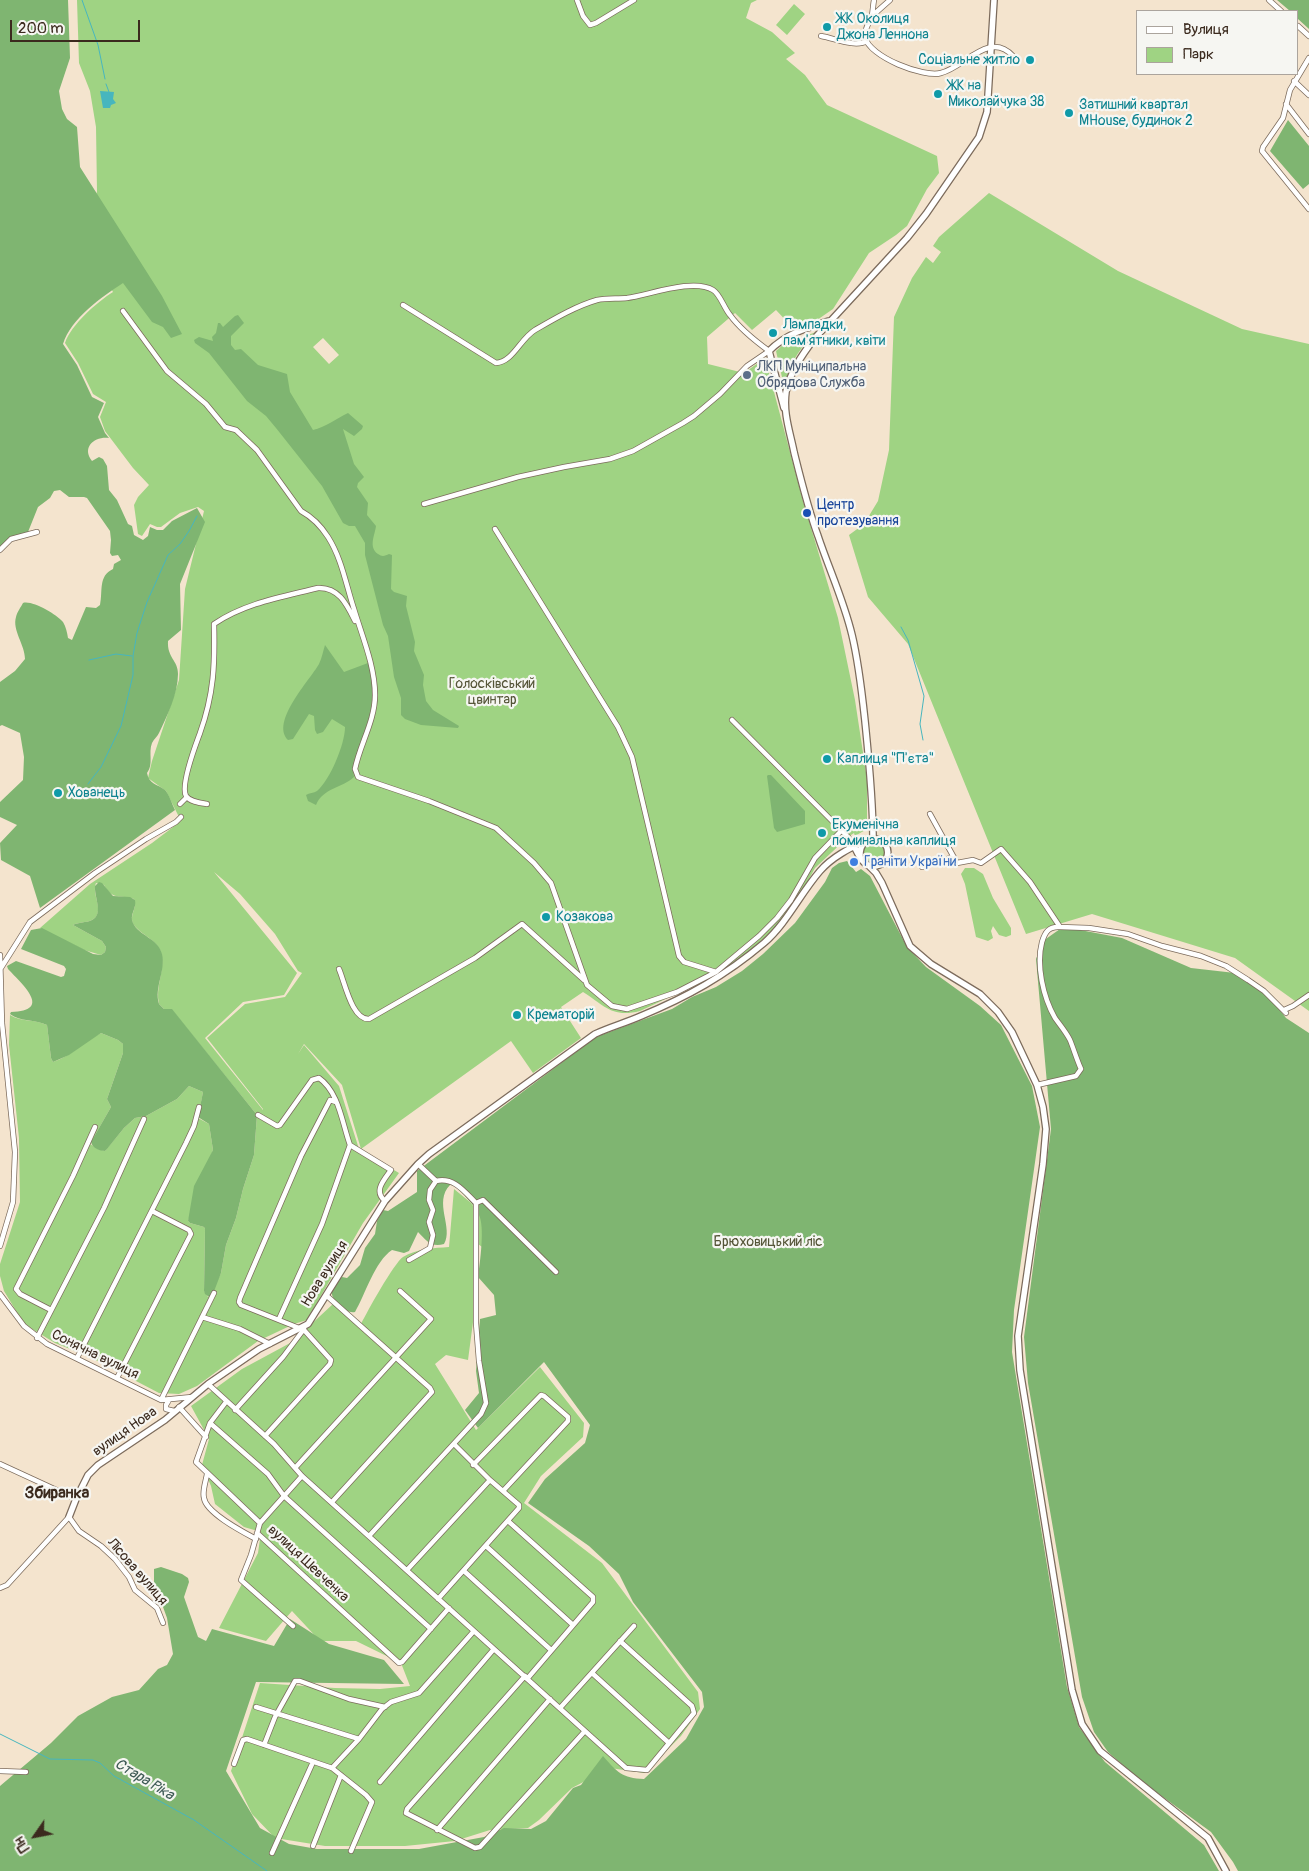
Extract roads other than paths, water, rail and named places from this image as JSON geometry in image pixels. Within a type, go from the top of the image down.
[{"type":"street","points":[[577,0],[583,16],[590,25],[634,0]]},
{"type":"street","points":[[874,0],[872,16],[866,28],[865,37],[875,51],[888,61],[930,74],[942,73],[982,50],[992,47],[1004,50],[1013,56]]},
{"type":"street","points":[[872,16],[890,0]]},
{"type":"street","points":[[786,416],[786,392],[801,357],[829,321],[907,238],[974,147],[979,137],[986,112],[994,0]]},
{"type":"street","points":[[1269,0],[1280,10]]},
{"type":"street","points":[[1299,27],[1309,36]]},
{"type":"street","points":[[821,36],[856,44],[867,41]]},
{"type":"street","points":[[1299,73],[1309,58]]},
{"type":"street","points":[[1298,75],[1286,104],[1283,118],[1262,151],[1309,208]]},
{"type":"street","points":[[1294,81],[1309,95]]},
{"type":"street","points":[[1286,104],[1309,134]]},
{"type":"street","points":[[403,305],[496,362],[503,362],[508,359],[522,340],[531,333],[596,300],[627,298],[672,288],[707,288],[714,290],[738,325],[769,350],[817,534],[850,626],[855,646],[872,786],[870,839],[861,847],[860,856]]},
{"type":"street","points":[[123,311],[167,371],[206,404],[225,427],[236,430],[243,436],[256,450],[301,511],[311,517],[327,536],[342,567],[372,672],[375,694],[373,714],[355,769],[356,774],[361,779],[392,787],[496,828],[534,863],[551,883],[585,981]]},
{"type":"street","points":[[424,504],[518,477],[610,459],[632,451],[684,424],[720,394],[747,366],[785,337],[829,321]]},
{"type":"street","points":[[495,529],[625,740],[632,759],[679,956],[684,962],[716,972]]},
{"type":"street","points":[[0,550],[11,539],[38,532]]},
{"type":"street","points":[[206,804],[187,797],[185,786],[211,696],[214,624],[237,610],[318,588],[326,588],[332,590],[343,599],[360,632]]},
{"type":"street","points":[[732,720],[841,831],[868,866],[876,873],[910,946],[931,964],[980,994],[998,1012],[1012,1032],[1037,1085],[1046,1129],[1043,1164],[1018,1336],[1020,1370],[1072,1690],[1082,1724],[1100,1751],[1208,1838],[1226,1871]]},
{"type":"street","points":[[180,804],[187,797]]},
{"type":"street","points":[[930,814],[957,864],[973,860],[981,863],[1001,849],[1030,882],[1060,927]]},
{"type":"street","points":[[1,970],[30,922],[95,873],[181,817]]},
{"type":"street","points":[[338,970],[354,1010],[362,1018],[369,1020],[467,963],[522,924],[585,981],[590,988],[612,1006],[627,1009],[677,992],[716,972],[777,918],[791,900],[815,858],[841,831]]},
{"type":"street","points":[[870,839],[880,840],[887,847],[888,851],[881,870],[882,883]]},
{"type":"street","name":"Нова вулиця","points":[[180,1406],[259,1349],[304,1328],[327,1296],[386,1201],[429,1154],[595,1034],[687,996],[727,972],[765,942],[782,925],[820,870],[847,849],[870,839]]},
{"type":"street","points":[[922,867],[952,857]]},
{"type":"street","points":[[868,866],[878,866],[885,860]]},
{"type":"street","points":[[1037,1085],[1076,1076],[1081,1069],[1069,1038],[1055,1017],[1049,1002],[1039,962],[1041,946],[1048,930],[1053,926],[1089,928],[1128,934],[1162,946],[1201,956],[1226,966],[1248,980],[1264,991],[1275,1004],[1285,1011],[1309,995]]},
{"type":"street","points":[[0,955],[1,1022],[15,1152],[13,1202],[0,1246]]},
{"type":"street","points":[[258,1115],[277,1126],[280,1125],[316,1077],[322,1080],[336,1102],[350,1145],[322,1224],[278,1319]]},
{"type":"street","points":[[265,1436],[330,1364],[331,1360],[304,1328],[241,1305],[239,1302],[301,1156],[330,1100],[336,1102]]},
{"type":"street","points":[[77,1358],[194,1126],[199,1107]]},
{"type":"street","points":[[37,1338],[104,1208],[144,1119]]},
{"type":"street","points":[[51,1310],[20,1294],[16,1289],[73,1176],[95,1127]]},
{"type":"street","points":[[350,1145],[392,1170],[380,1187],[379,1192],[380,1197],[386,1201]]},
{"type":"street","points":[[418,1164],[436,1181]]},
{"type":"street","points":[[369,1536],[481,1414],[486,1403],[478,1360],[476,1323],[476,1203],[461,1187],[445,1179],[436,1181],[430,1190],[429,1200],[433,1210],[429,1222],[433,1236],[430,1248],[409,1260]]},
{"type":"street","points":[[476,1203],[482,1200],[556,1272]]},
{"type":"street","points":[[117,1378],[191,1234],[189,1230],[152,1211]]},
{"type":"street","points":[[295,1468],[431,1319],[400,1291]]},
{"type":"street","points":[[169,1410],[161,1400],[214,1293]]},
{"type":"street","name":"Сонячна вулиця","points":[[0,1294],[24,1326],[37,1338],[161,1400],[169,1400]]},
{"type":"street","points":[[327,1296],[430,1388],[432,1392],[332,1502]]},
{"type":"street","points":[[202,1317],[240,1330],[270,1344]]},
{"type":"street","points":[[235,1410],[304,1328]]},
{"type":"street","points":[[208,1384],[274,1444],[302,1476],[626,1768],[647,1770],[694,1713],[692,1706],[620,1641]]},
{"type":"street","points":[[473,1465],[541,1395],[568,1416],[568,1421],[503,1491]]},
{"type":"street","points":[[169,1410],[169,1400],[192,1397]]},
{"type":"street","points":[[178,1399],[181,1402],[180,1406],[206,1438]]},
{"type":"street","points":[[206,1438],[210,1423],[226,1402]]},
{"type":"street","name":"вулиця Нова","points":[[0,1588],[7,1585],[69,1517],[88,1475],[98,1465],[167,1418],[169,1410],[180,1406]]},
{"type":"street","points":[[210,1423],[268,1474],[284,1496],[431,1629],[449,1608]]},
{"type":"street","name":"вулиця Шевченка","points":[[206,1438],[196,1462],[260,1523],[257,1533],[399,1663],[431,1629]]},
{"type":"street","points":[[438,1599],[519,1508],[519,1504],[473,1465],[454,1444]]},
{"type":"street","points":[[0,1464],[76,1499]]},
{"type":"street","points":[[208,1474],[204,1498],[208,1506],[214,1513],[256,1539]]},
{"type":"street","points":[[260,1523],[302,1476]]},
{"type":"street","points":[[407,1570],[490,1480]]},
{"type":"street","name":"Лісова вулиця","points":[[69,1517],[79,1530],[102,1546],[115,1559],[129,1577],[135,1590],[157,1608],[163,1623]]},
{"type":"street","points":[[508,1521],[593,1597],[593,1602],[407,1809],[406,1813],[475,1848],[480,1848],[585,1731]]},
{"type":"street","points":[[257,1533],[241,1580],[293,1626]]},
{"type":"street","points":[[486,1546],[573,1624]]},
{"type":"street","points":[[464,1571],[551,1650]]},
{"type":"street","points":[[560,1708],[634,1626]]},
{"type":"street","points":[[332,1768],[385,1707],[391,1702],[419,1693],[474,1631]]},
{"type":"street","points":[[380,1782],[494,1649]]},
{"type":"street","points":[[592,1673],[669,1743]]},
{"type":"street","points":[[264,1746],[277,1713],[295,1682],[300,1681],[349,1699],[385,1707]]},
{"type":"street","points":[[438,1830],[550,1699]]},
{"type":"street","points":[[256,1707],[359,1738]]},
{"type":"street","points":[[234,1764],[243,1740],[247,1739],[332,1768],[372,1802],[351,1851]]},
{"type":"street","points":[[272,1853],[313,1762]]},
{"type":"street","points":[[0,1771],[26,1772]]},
{"type":"street","points":[[313,1846],[341,1775]]},
{"type":"water","points":[[100,91],[114,92],[113,99],[116,103],[111,105],[110,108],[103,108]]},
{"type":"waterway","points":[[82,0],[98,45],[105,79]]},
{"type":"waterway","points":[[106,84],[109,92]]},
{"type":"waterway","points":[[88,784],[101,767],[121,726],[133,675],[133,656],[137,633],[147,602],[168,555],[180,544],[197,516]]},
{"type":"waterway","points":[[901,627],[908,640],[924,696],[920,724],[923,740]]},
{"type":"waterway","points":[[89,660],[116,654],[132,656]]},
{"type":"waterway","name":"Стара Ріка","points":[[0,1734],[50,1759],[93,1760],[100,1763],[114,1776],[194,1820],[267,1871]]},
{"type":"place","name":"ЖК Околиця Джона Леннона","points":[[827,27]]},
{"type":"place","name":"Соціальне житло","points":[[1030,60]]},
{"type":"place","name":"ЖК на Миколайчука 38","points":[[938,94]]},
{"type":"place","name":"Затишний квартал MHouse, будинок 2","points":[[1069,113]]},
{"type":"place","name":"Лампадки, пам'ятники, квіти","points":[[773,333]]},
{"type":"place","name":"ЛКП Муніципальна Обрядова Служба","points":[[747,375]]},
{"type":"place","name":"Центр протезування","points":[[807,513]]},
{"type":"place","name":"Каплиця \"П'єта\"","points":[[827,759]]},
{"type":"place","name":"Хованець","points":[[58,793]]},
{"type":"place","name":"Екуменічна поминальна каплиця","points":[[822,833]]},
{"type":"place","name":"Граніти України","points":[[854,862]]},
{"type":"place","name":"Козакова","points":[[546,917]]},
{"type":"place","name":"Крематорій","points":[[517,1015]]},
{"type":"district","name":"Збиранка","points":[[57,1494]]},
{"type":"park label","name":"Голосківський цвинтар","points":[[492,692]]},
{"type":"park label","name":"Брюховицький ліс","points":[[768,1242]]}]
